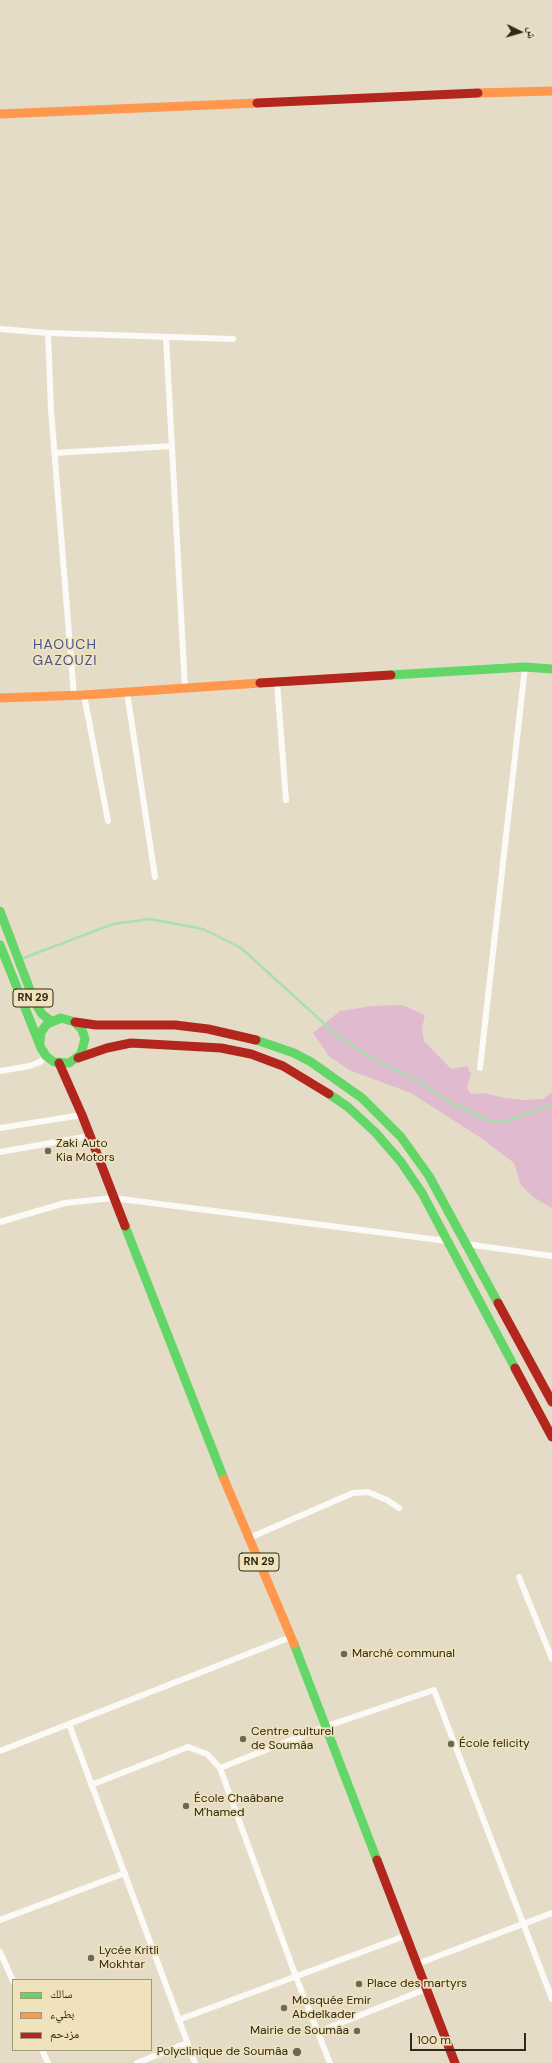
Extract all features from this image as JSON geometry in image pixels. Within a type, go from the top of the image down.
[{"type":"main road","points":[[0,114],[469,93],[552,91]]},
{"type":"main road","points":[[0,697],[79,696],[278,682],[525,668],[552,668]]},
{"type":"main road","name":"RN 29","points":[[0,911],[38,1009],[51,1021]]},
{"type":"main road","points":[[2,949],[46,1056],[59,1063],[69,1063],[78,1058],[122,1044],[176,1044],[221,1048],[251,1054],[294,1072],[317,1085],[348,1107],[376,1133],[401,1162],[417,1187],[552,1437]]},
{"type":"main road","points":[[40,1042],[44,1028],[51,1021],[66,1018],[75,1022],[96,1025],[167,1025],[208,1029],[258,1040],[294,1053],[311,1062],[362,1098],[401,1137],[429,1176],[552,1402]]},
{"type":"main road","points":[[75,1022],[82,1030],[85,1039],[84,1049],[78,1058]]},
{"type":"main road","name":"RN 29","points":[[59,1063],[82,1115],[218,1466],[291,1637],[324,1727],[455,2063]]},
{"type":"street","points":[[0,329],[48,333],[232,339]]},
{"type":"street","points":[[48,333],[55,453],[79,696],[108,821]]},
{"type":"street","points":[[166,337],[185,688]]},
{"type":"street","points":[[55,453],[172,446]]},
{"type":"street","points":[[480,1068],[525,668]]},
{"type":"street","points":[[278,682],[286,800]]},
{"type":"street","points":[[128,692],[155,877]]},
{"type":"street","points":[[0,1071],[30,1066],[46,1056]]},
{"type":"street","points":[[0,1128],[82,1115]]},
{"type":"street","points":[[0,1152],[90,1136]]},
{"type":"street","points":[[0,1222],[64,1203],[113,1198],[447,1241]]},
{"type":"street","points":[[466,1244],[552,1256]]},
{"type":"street","points":[[249,1538],[353,1493],[368,1492],[387,1500],[399,1508]]},
{"type":"street","points":[[519,1577],[552,1659]]},
{"type":"street","points":[[0,1751],[291,1637]]},
{"type":"street","points":[[220,1768],[324,1727],[434,1690],[552,1998]]},
{"type":"street","points":[[69,1724],[195,2063]]},
{"type":"street","points":[[91,1784],[188,1747],[207,1754],[220,1768],[296,1977],[330,2063]]},
{"type":"street","points":[[0,1920],[125,1873]]},
{"type":"street","points":[[416,1964],[552,1914]]},
{"type":"street","points":[[178,2020],[405,1936]]},
{"type":"street","points":[[0,1952],[12,1979]]},
{"type":"street","points":[[318,2032],[426,1989]]},
{"type":"street","points":[[137,2063],[187,2043]]},
{"type":"street","points":[[42,2051],[48,2063]]},
{"type":"shaded area","points":[[402,1005],[425,1015],[422,1029],[424,1041],[451,1069],[467,1066],[471,1074],[467,1088],[471,1094],[484,1093],[505,1098],[525,1100],[543,1099],[552,1092],[552,1208],[533,1197],[521,1185],[514,1163],[481,1138],[411,1093],[349,1070],[329,1056],[313,1033],[340,1011],[372,1006]]},
{"type":"waterway","points":[[21,959],[113,924],[150,919],[203,929],[241,948],[338,1036],[372,1058],[420,1082],[449,1102],[489,1121],[506,1121],[552,1105]]},
{"type":"traffic: fast","points":[[391,675],[525,667],[552,669]]},
{"type":"traffic: fast","points":[[0,911],[35,1003],[42,1014],[51,1021]]},
{"type":"traffic: fast","points":[[0,945],[41,1048],[46,1056],[54,1062],[69,1063],[81,1054],[85,1039],[82,1030],[75,1022],[61,1018],[47,1024],[41,1032],[40,1042]]},
{"type":"traffic: fast","points":[[256,1040],[294,1053],[311,1062],[362,1098],[401,1137],[429,1176],[498,1303]]},
{"type":"traffic: fast","points":[[329,1094],[348,1107],[376,1133],[401,1162],[422,1193],[515,1368]]},
{"type":"traffic: fast","points":[[125,1226],[224,1479]]},
{"type":"traffic: fast","points":[[294,1644],[377,1860]]},
{"type":"traffic: slow","points":[[478,93],[552,91]]},
{"type":"traffic: slow","points":[[0,114],[257,103]]},
{"type":"traffic: slow","points":[[0,698],[84,695],[260,683]]},
{"type":"traffic: slow","points":[[224,1479],[294,1644]]},
{"type":"traffic: jam","points":[[257,103],[478,93]]},
{"type":"traffic: jam","points":[[260,683],[391,675]]},
{"type":"traffic: jam","points":[[75,1022],[96,1025],[175,1025],[208,1029],[256,1040]]},
{"type":"traffic: jam","points":[[78,1058],[107,1048],[131,1043],[221,1048],[251,1054],[283,1066],[329,1094]]},
{"type":"traffic: jam","points":[[59,1063],[82,1115],[125,1226]]},
{"type":"traffic: jam","points":[[498,1303],[552,1402]]},
{"type":"traffic: jam","points":[[515,1368],[552,1437]]},
{"type":"traffic: jam","points":[[377,1860],[455,2063]]},
{"type":"place","name":"Zaki Auto Kia Motors","points":[[48,1151]]},
{"type":"place","name":"Marché communal","points":[[344,1654]]},
{"type":"place","name":"Centre culturel de Soumâa","points":[[243,1739]]},
{"type":"place","name":"École felicity","points":[[451,1744]]},
{"type":"place","name":"École Chaâbane M'hamed","points":[[186,1806]]},
{"type":"place","name":"Lycée Kritli Mokhtar","points":[[91,1958]]},
{"type":"place","name":"Place des martyrs","points":[[359,1984]]},
{"type":"place","name":"Mosquée Emir Abdelkader","points":[[284,2008]]},
{"type":"place","name":"Mairie de Soumâa","points":[[357,2031]]},
{"type":"place","name":"Polyclinique de Soumâa","points":[[297,2052]]},
{"type":"district","name":"HAOUCH GAZOUZI","points":[[65,654]]}]
